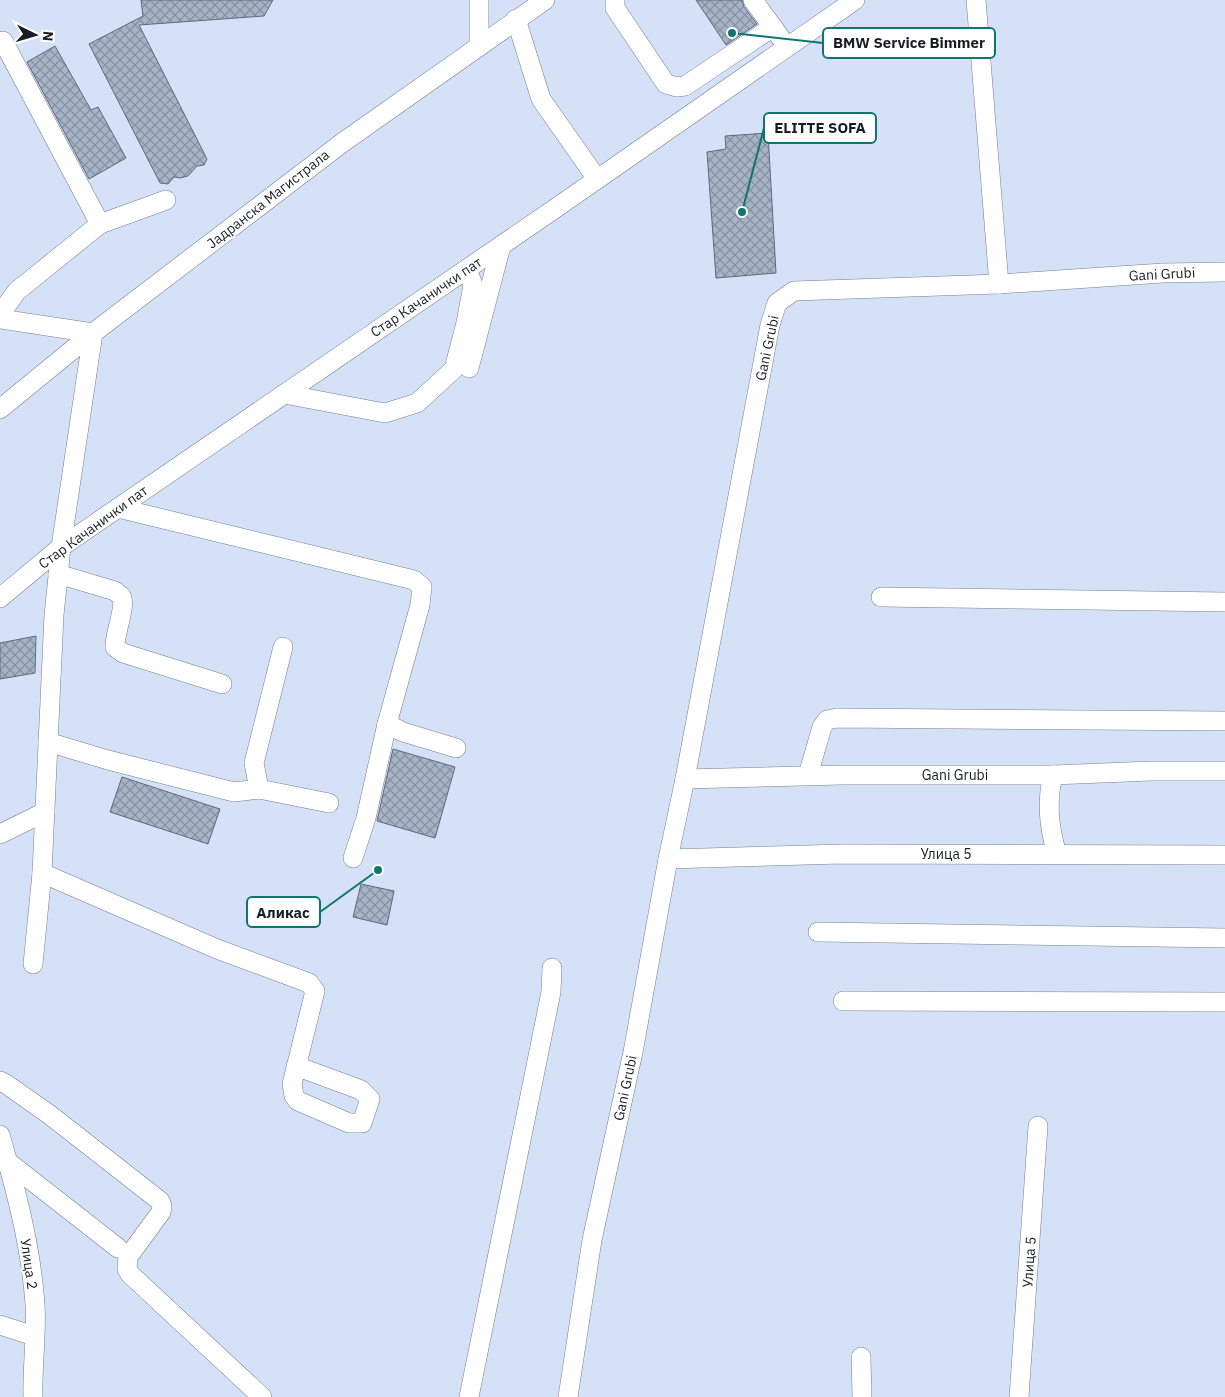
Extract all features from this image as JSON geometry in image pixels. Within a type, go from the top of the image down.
[{"type":"street","points":[[479,0],[479,45]]},
{"type":"street","name":"Јадранска Магистрала","points":[[0,410],[93,333],[342,143],[545,0]]},
{"type":"street","points":[[615,0],[615,8],[666,84],[677,87],[685,86],[773,28]]},
{"type":"street","points":[[753,0],[787,47]]},
{"type":"street","name":"Стар Качанички пат","points":[[0,598],[61,547],[501,246],[855,0]]},
{"type":"street","points":[[976,0],[999,284]]},
{"type":"street","points":[[516,20],[541,99],[597,179]]},
{"type":"street","points":[[3,41],[100,224]]},
{"type":"street","points":[[0,314],[17,291],[100,224],[166,200]]},
{"type":"street","points":[[469,368],[501,246]]},
{"type":"street","points":[[284,394],[384,414],[417,402],[454,369],[466,323],[473,285],[467,269]]},
{"type":"street","name":"Gani Grubi","points":[[568,1397],[592,1240],[633,1052],[768,334],[777,304],[794,291],[999,284],[1163,273],[1225,272]]},
{"type":"street","points":[[0,319],[93,333],[61,547],[54,615],[42,874],[33,964]]},
{"type":"street","points":[[118,508],[414,580],[422,587],[420,605],[387,724],[366,818],[353,858]]},
{"type":"street","points":[[58,574],[114,591],[121,596],[123,605],[114,638],[114,647],[123,653],[222,684]]},
{"type":"street","points":[[881,597],[1225,602]]},
{"type":"street","points":[[259,789],[254,763],[283,647]]},
{"type":"street","points":[[808,776],[822,726],[828,720],[837,718],[1225,722]]},
{"type":"street","points":[[387,724],[403,732],[456,748]]},
{"type":"street","points":[[48,742],[108,760],[234,792],[259,789],[329,803]]},
{"type":"street","name":"Gani Grubi","points":[[685,779],[1225,771]]},
{"type":"street","points":[[1053,775],[1049,793],[1049,815],[1057,854]]},
{"type":"street","points":[[0,834],[45,812]]},
{"type":"street","name":"Улица 5","points":[[668,859],[842,854],[1225,855]]},
{"type":"street","points":[[42,874],[218,949],[309,983],[315,991],[296,1066]]},
{"type":"street","points":[[818,932],[1225,938]]},
{"type":"street","points":[[469,1397],[551,992],[552,968]]},
{"type":"street","points":[[843,1001],[1225,1002]]},
{"type":"street","points":[[0,1081],[50,1115],[160,1202],[162,1206],[161,1212],[128,1257],[127,1269],[130,1274],[262,1397]]},
{"type":"street","name":"Улица 5","points":[[1019,1397],[1038,1126]]},
{"type":"street","name":"Улица 2","points":[[0,1135],[27,1242],[32,1274],[35,1306],[33,1397]]},
{"type":"street","points":[[8,1162],[118,1248]]},
{"type":"street","points":[[0,1324],[34,1336]]},
{"type":"street","points":[[861,1357],[862,1397]]},
{"type":"building","points":[[141,0],[273,0],[264,16],[139,25],[207,159],[204,165],[197,166],[188,176],[174,177],[168,184],[160,183],[89,44],[143,16]]},
{"type":"building","points":[[696,0],[742,0],[744,7],[757,24],[726,45]]},
{"type":"building","points":[[55,46],[91,110],[98,107],[126,158],[89,179],[27,62]]},
{"type":"building","points":[[768,133],[776,273],[716,278],[707,152],[726,149],[725,136]]},
{"type":"building","points":[[36,636],[35,673],[0,679],[0,643]]},
{"type":"building","points":[[393,749],[455,767],[435,838],[377,821]]},
{"type":"building","points":[[122,777],[220,809],[208,844],[110,812]]},
{"type":"building","points":[[361,884],[394,891],[387,925],[353,917]]},
{"type":"place","name":"BMW Service Bimmer","points":[[732,33]]},
{"type":"place","name":"ELITTE SOFA","points":[[742,212]]},
{"type":"place","name":"Аликас","points":[[378,870]]}]
